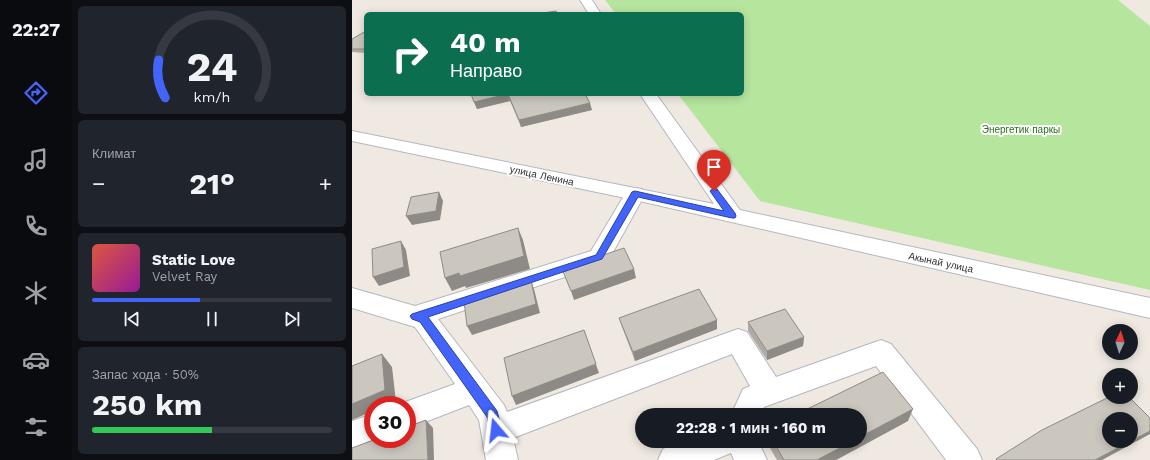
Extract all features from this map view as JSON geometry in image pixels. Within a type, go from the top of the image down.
[{"type":"main road","points":[[586,0],[594,12]]},
{"type":"main road","points":[[649,96],[732,216]]},
{"type":"main road","name":"улица Ленина","points":[[352,136],[635,194],[732,216]]},
{"type":"main road","points":[[416,316],[599,257],[635,194]]},
{"type":"main road","name":"Акынай улица","points":[[732,216],[1150,308]]},
{"type":"main road","points":[[352,298],[424,319],[493,415],[502,460]]},
{"type":"main road","points":[[496,430],[738,340],[769,392]]},
{"type":"main road","points":[[749,408],[753,398],[881,352],[966,460]]},
{"type":"main road","points":[[416,412],[475,390]]},
{"type":"main road","points":[[352,436],[364,431]]},
{"type":"main road","points":[[674,460],[706,448]]},
{"type":"main road","points":[[744,448],[750,460]]},
{"type":"green space","name":"Энергетик паркы","points":[[605,0],[1118,0],[1150,26],[1150,290],[760,201],[680,96],[744,96],[744,12],[614,12]]},
{"type":"building","points":[[364,32],[364,49],[352,49],[352,39]]},
{"type":"building","points":[[472,96],[500,96],[474,102]]},
{"type":"building","points":[[509,96],[586,96],[590,103],[519,120]]},
{"type":"building","points":[[439,192],[436,211],[406,216],[411,197]]},
{"type":"building","points":[[518,228],[524,256],[460,276],[459,273],[445,278],[440,252]]},
{"type":"building","points":[[401,241],[404,267],[373,277],[372,249]]},
{"type":"building","points":[[624,248],[634,269],[571,291],[562,269]]},
{"type":"building","points":[[531,280],[536,304],[467,326],[464,301]]},
{"type":"building","points":[[699,289],[717,320],[633,352],[619,318]]},
{"type":"building","points":[[785,309],[804,337],[767,351],[748,322]]},
{"type":"building","points":[[584,330],[596,364],[512,396],[504,358]]},
{"type":"building","points":[[382,354],[385,390],[371,396],[364,396],[364,399],[352,404],[352,366]]},
{"type":"building","points":[[883,372],[913,409],[867,433],[867,408],[809,408]]},
{"type":"building","points":[[1102,400],[1102,404],[1136,404],[1150,418],[1150,431],[1138,437],[1138,412],[1102,412],[1102,448],[1118,448],[1095,460],[996,459],[1042,430]]},
{"type":"building","points":[[426,420],[428,460],[352,460],[352,448],[364,444],[364,448],[416,448],[416,424]]},
{"type":"building","points":[[777,448],[840,448],[817,460],[784,460]]},
{"type":"route","points":[[496,430],[493,415],[424,319],[416,316],[599,257],[627,211],[635,194],[732,216],[714,191]]}]
